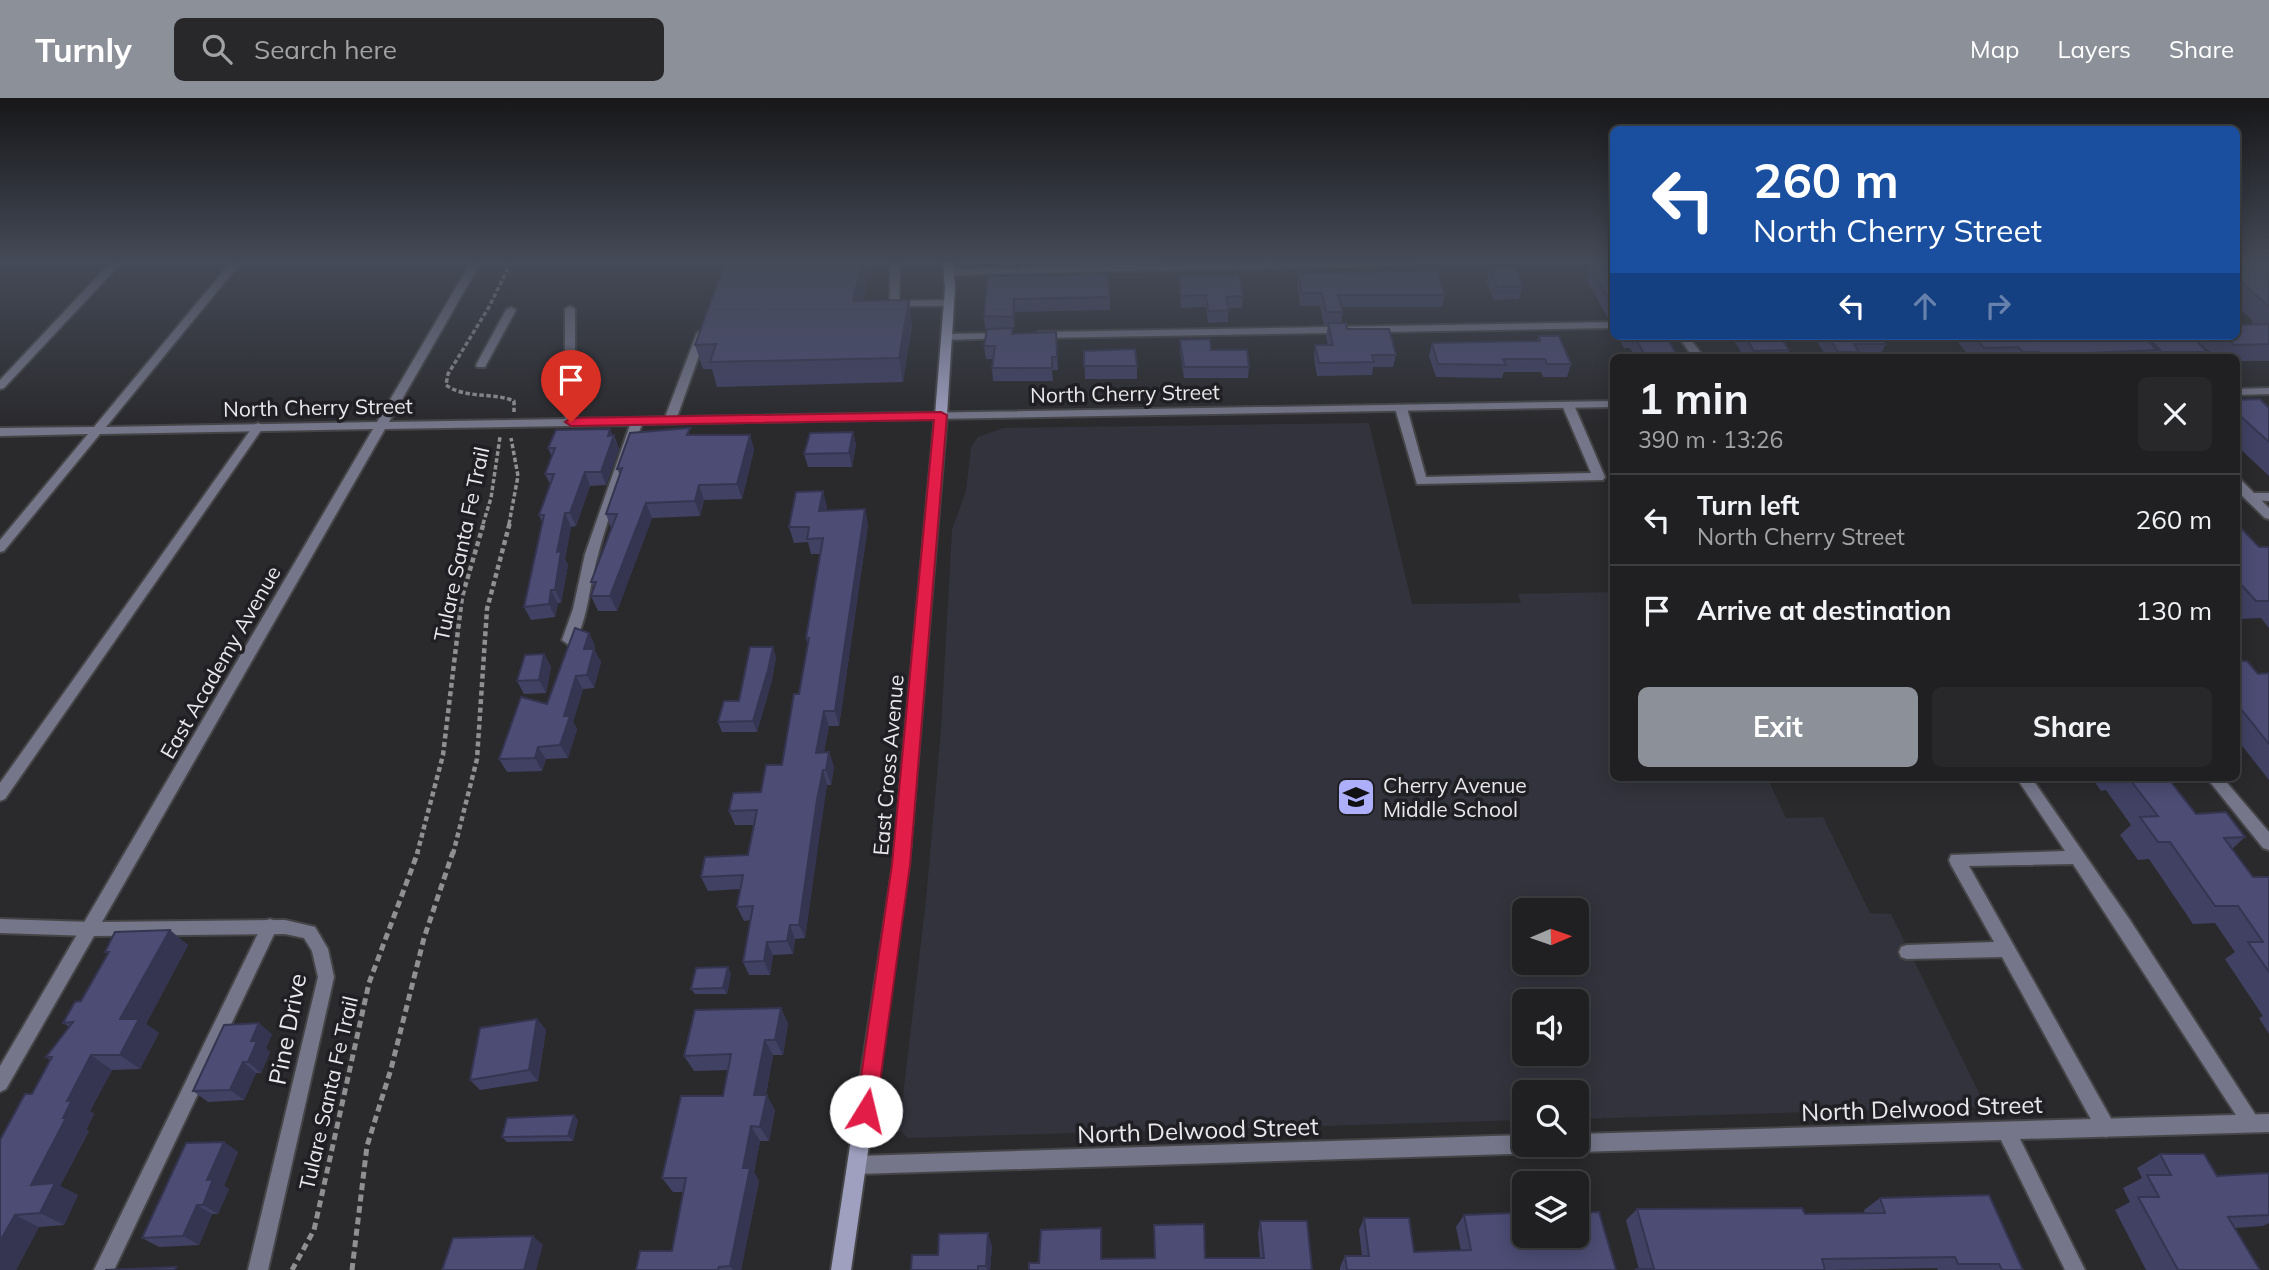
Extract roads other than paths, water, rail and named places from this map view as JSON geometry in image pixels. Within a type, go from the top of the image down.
[{"type":"street","points":[[0,387],[66,317]]},
{"type":"street","points":[[0,548],[190,317]]},
{"type":"street","name":"East Academy Avenue","points":[[0,1083],[444,317]]},
{"type":"street","points":[[481,365],[508,317]]},
{"type":"street","points":[[570,317],[570,363]]},
{"type":"street","name":"East Cross Avenue","points":[[841,1270],[901,865],[947,317]]},
{"type":"street","points":[[670,420],[705,324]]},
{"type":"street","points":[[1030,335],[1610,325]]},
{"type":"street","points":[[946,337],[1016,335]]},
{"type":"street","points":[[1686,340],[1697,354]]},
{"type":"street","points":[[2240,392],[2269,391]]},
{"type":"street","name":"North Cherry Street","points":[[0,432],[1610,404]]},
{"type":"street","points":[[1401,408],[1421,481],[1599,477],[1568,405]]},
{"type":"street","points":[[571,422],[572,408]]},
{"type":"street","points":[[569,640],[580,609],[591,554],[637,421]]},
{"type":"street","points":[[0,795],[258,427]]},
{"type":"street","points":[[2240,486],[2269,515]]},
{"type":"street","points":[[2251,497],[2269,497]]},
{"type":"street","points":[[2026,781],[2260,1123]]},
{"type":"street","points":[[2216,781],[2269,843]]},
{"type":"street","points":[[2078,857],[1957,860],[2106,1128]]},
{"type":"street","name":"Pine Drive","points":[[0,926],[90,929],[270,926],[309,932],[320,949],[326,977],[258,1270]]},
{"type":"street","points":[[104,1270],[270,926]]},
{"type":"street","points":[[1907,952],[2006,949]]},
{"type":"street","name":"North Delwood Street","points":[[1589,1143],[2260,1123]]},
{"type":"street","points":[[2006,1130],[2075,1270]]},
{"type":"street","name":"North Delwood Street","points":[[858,1165],[1512,1145]]},
{"type":"place","name":"Cherry Avenue Middle School","points":[[1356,797]]}]
